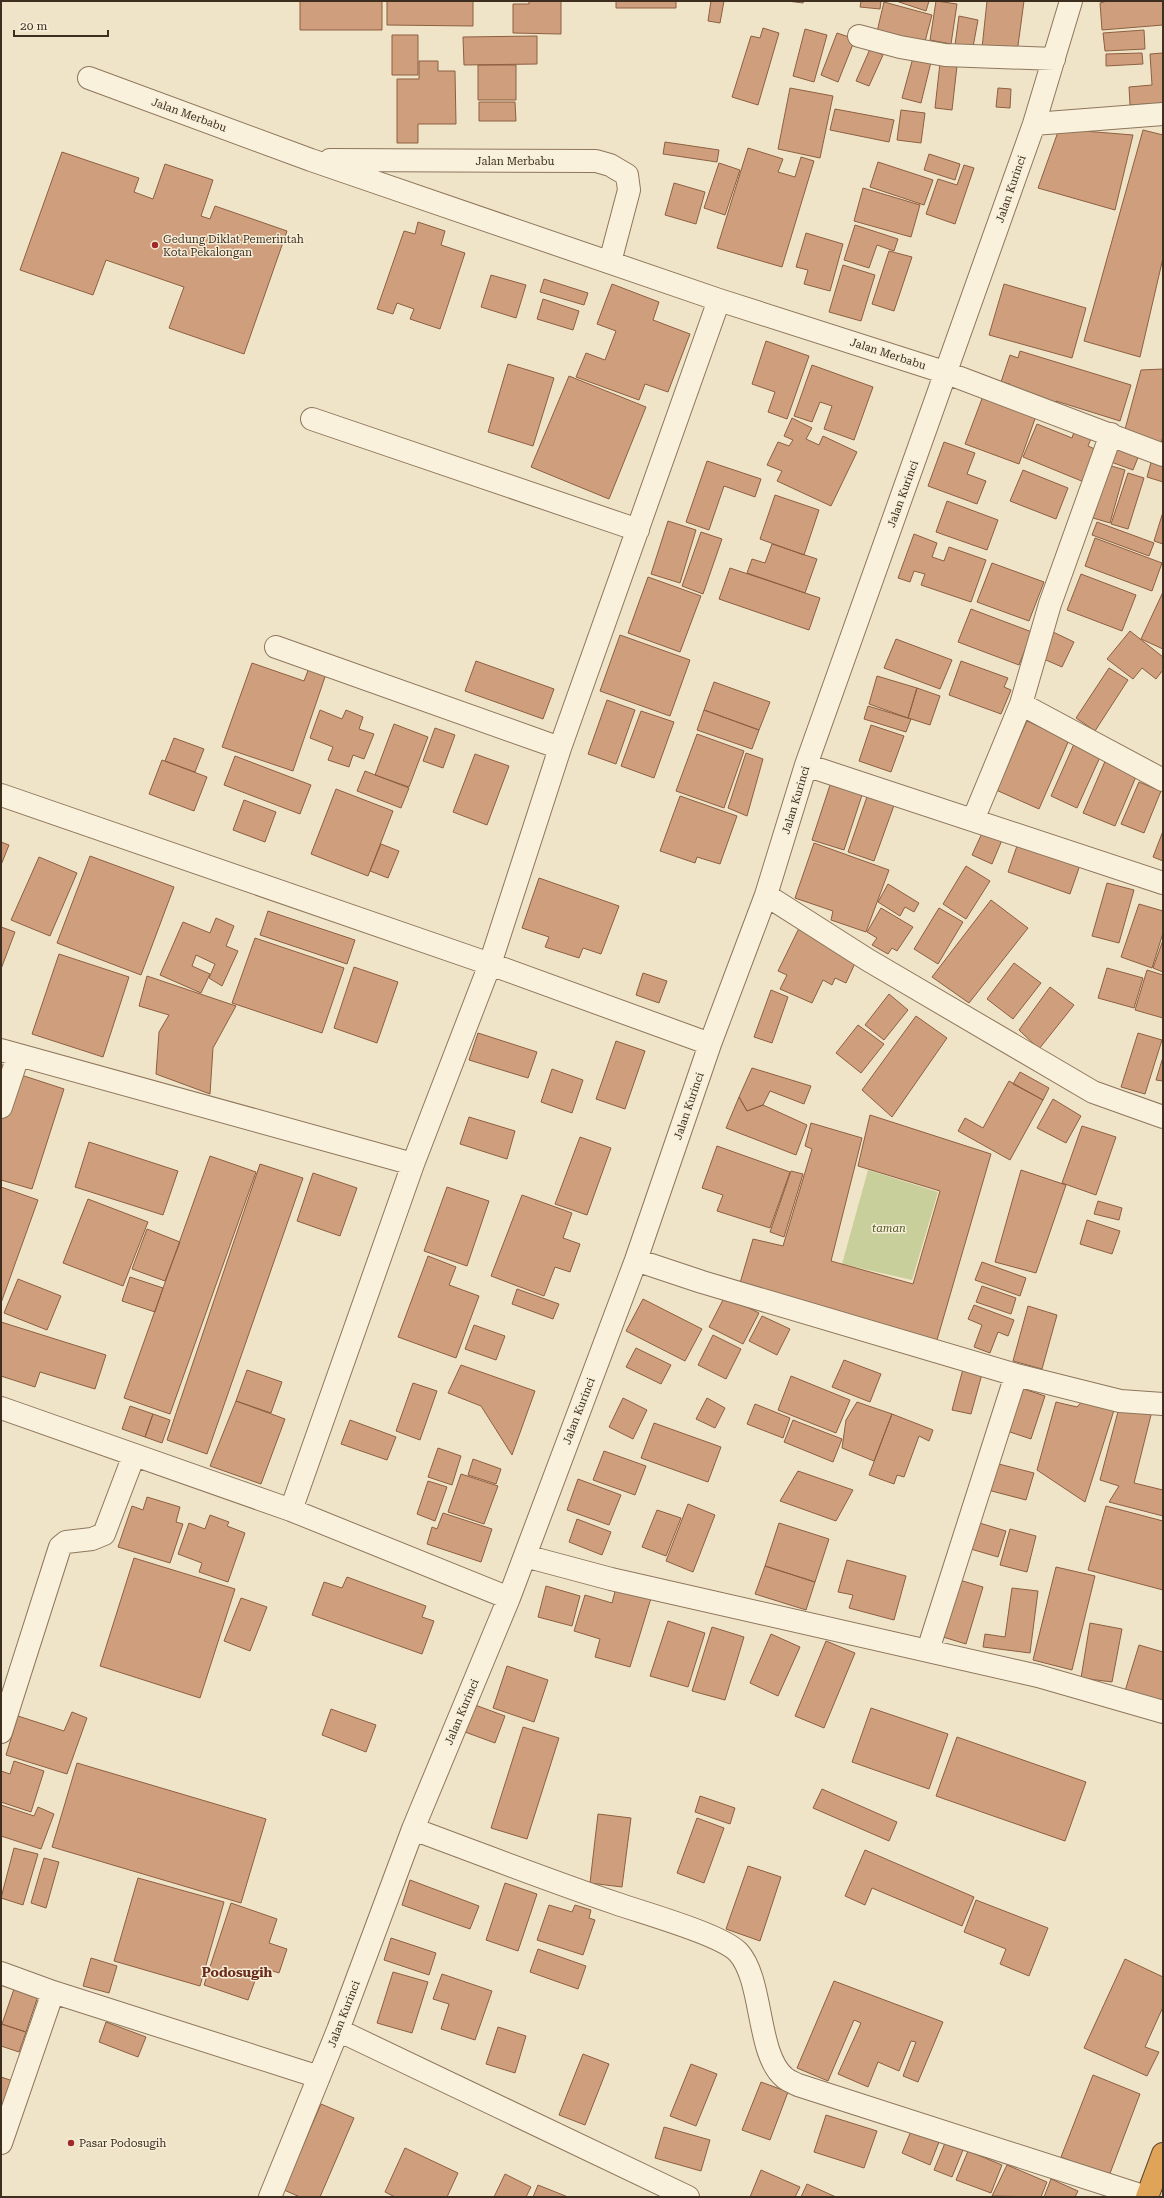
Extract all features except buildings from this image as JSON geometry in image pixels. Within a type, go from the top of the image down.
[{"type":"highway","points":[[1146,2197],[1163,2154]]},
{"type":"street","name":"Jalan Kurinci","points":[[270,2197],[320,2077],[414,1829],[509,1598],[636,1260],[710,1044],[766,895],[806,765],[947,373],[1034,124],[1071,1]]},
{"type":"street","points":[[859,36],[900,47],[946,55],[1054,59]]},
{"type":"street","name":"Jalan Merbabu","points":[[89,78],[311,160],[719,300],[947,373],[1163,455]]},
{"type":"street","points":[[1034,124],[1163,114]]},
{"type":"street","name":"Jalan Merbabu","points":[[311,160],[596,161],[610,165],[627,175],[629,190],[610,262]]},
{"type":"street","points":[[291,1510],[414,1164],[490,964],[560,748],[719,300]]},
{"type":"street","points":[[312,419],[638,530]]},
{"type":"street","points":[[973,820],[1021,704],[1050,604],[1111,434]]},
{"type":"street","points":[[276,647],[560,748]]},
{"type":"street","points":[[1021,704],[1163,780]]},
{"type":"street","points":[[806,765],[1163,883]]},
{"type":"street","points":[[1,795],[490,964],[710,1044]]},
{"type":"street","points":[[766,895],[868,960],[1093,1092],[1163,1117]]},
{"type":"street","points":[[1,1107],[9,1053],[414,1164]]},
{"type":"street","points":[[636,1260],[709,1284],[1016,1375],[1120,1401],[1163,1404]]},
{"type":"street","points":[[928,1650],[1016,1375]]},
{"type":"street","points":[[1,1408],[291,1510],[509,1598]]},
{"type":"street","points":[[1,1732],[60,1547],[66,1542],[92,1539],[104,1534],[134,1455]]},
{"type":"street","points":[[525,1556],[611,1579],[833,1631],[928,1650],[1038,1676],[1163,1712]]},
{"type":"street","points":[[414,1829],[715,1938],[736,1950],[746,1962],[767,2044],[775,2064],[784,2077],[798,2085],[1146,2197]]},
{"type":"street","points":[[1,1973],[53,1992],[320,2077]]},
{"type":"street","points":[[1,2143],[53,1992]]},
{"type":"street","points":[[338,2030],[688,2197]]},
{"type":"green space","name":"taman","points":[[868,1170],[938,1192],[912,1280],[842,1264]]},
{"type":"place","name":"Gedung Diklat Pemerintah Kota Pekalongan","points":[[155,245]]},
{"type":"place","name":"Pasar Podosugih","points":[[71,2143]]},
{"type":"district","name":"Podosugih","points":[[237,1972]]}]
